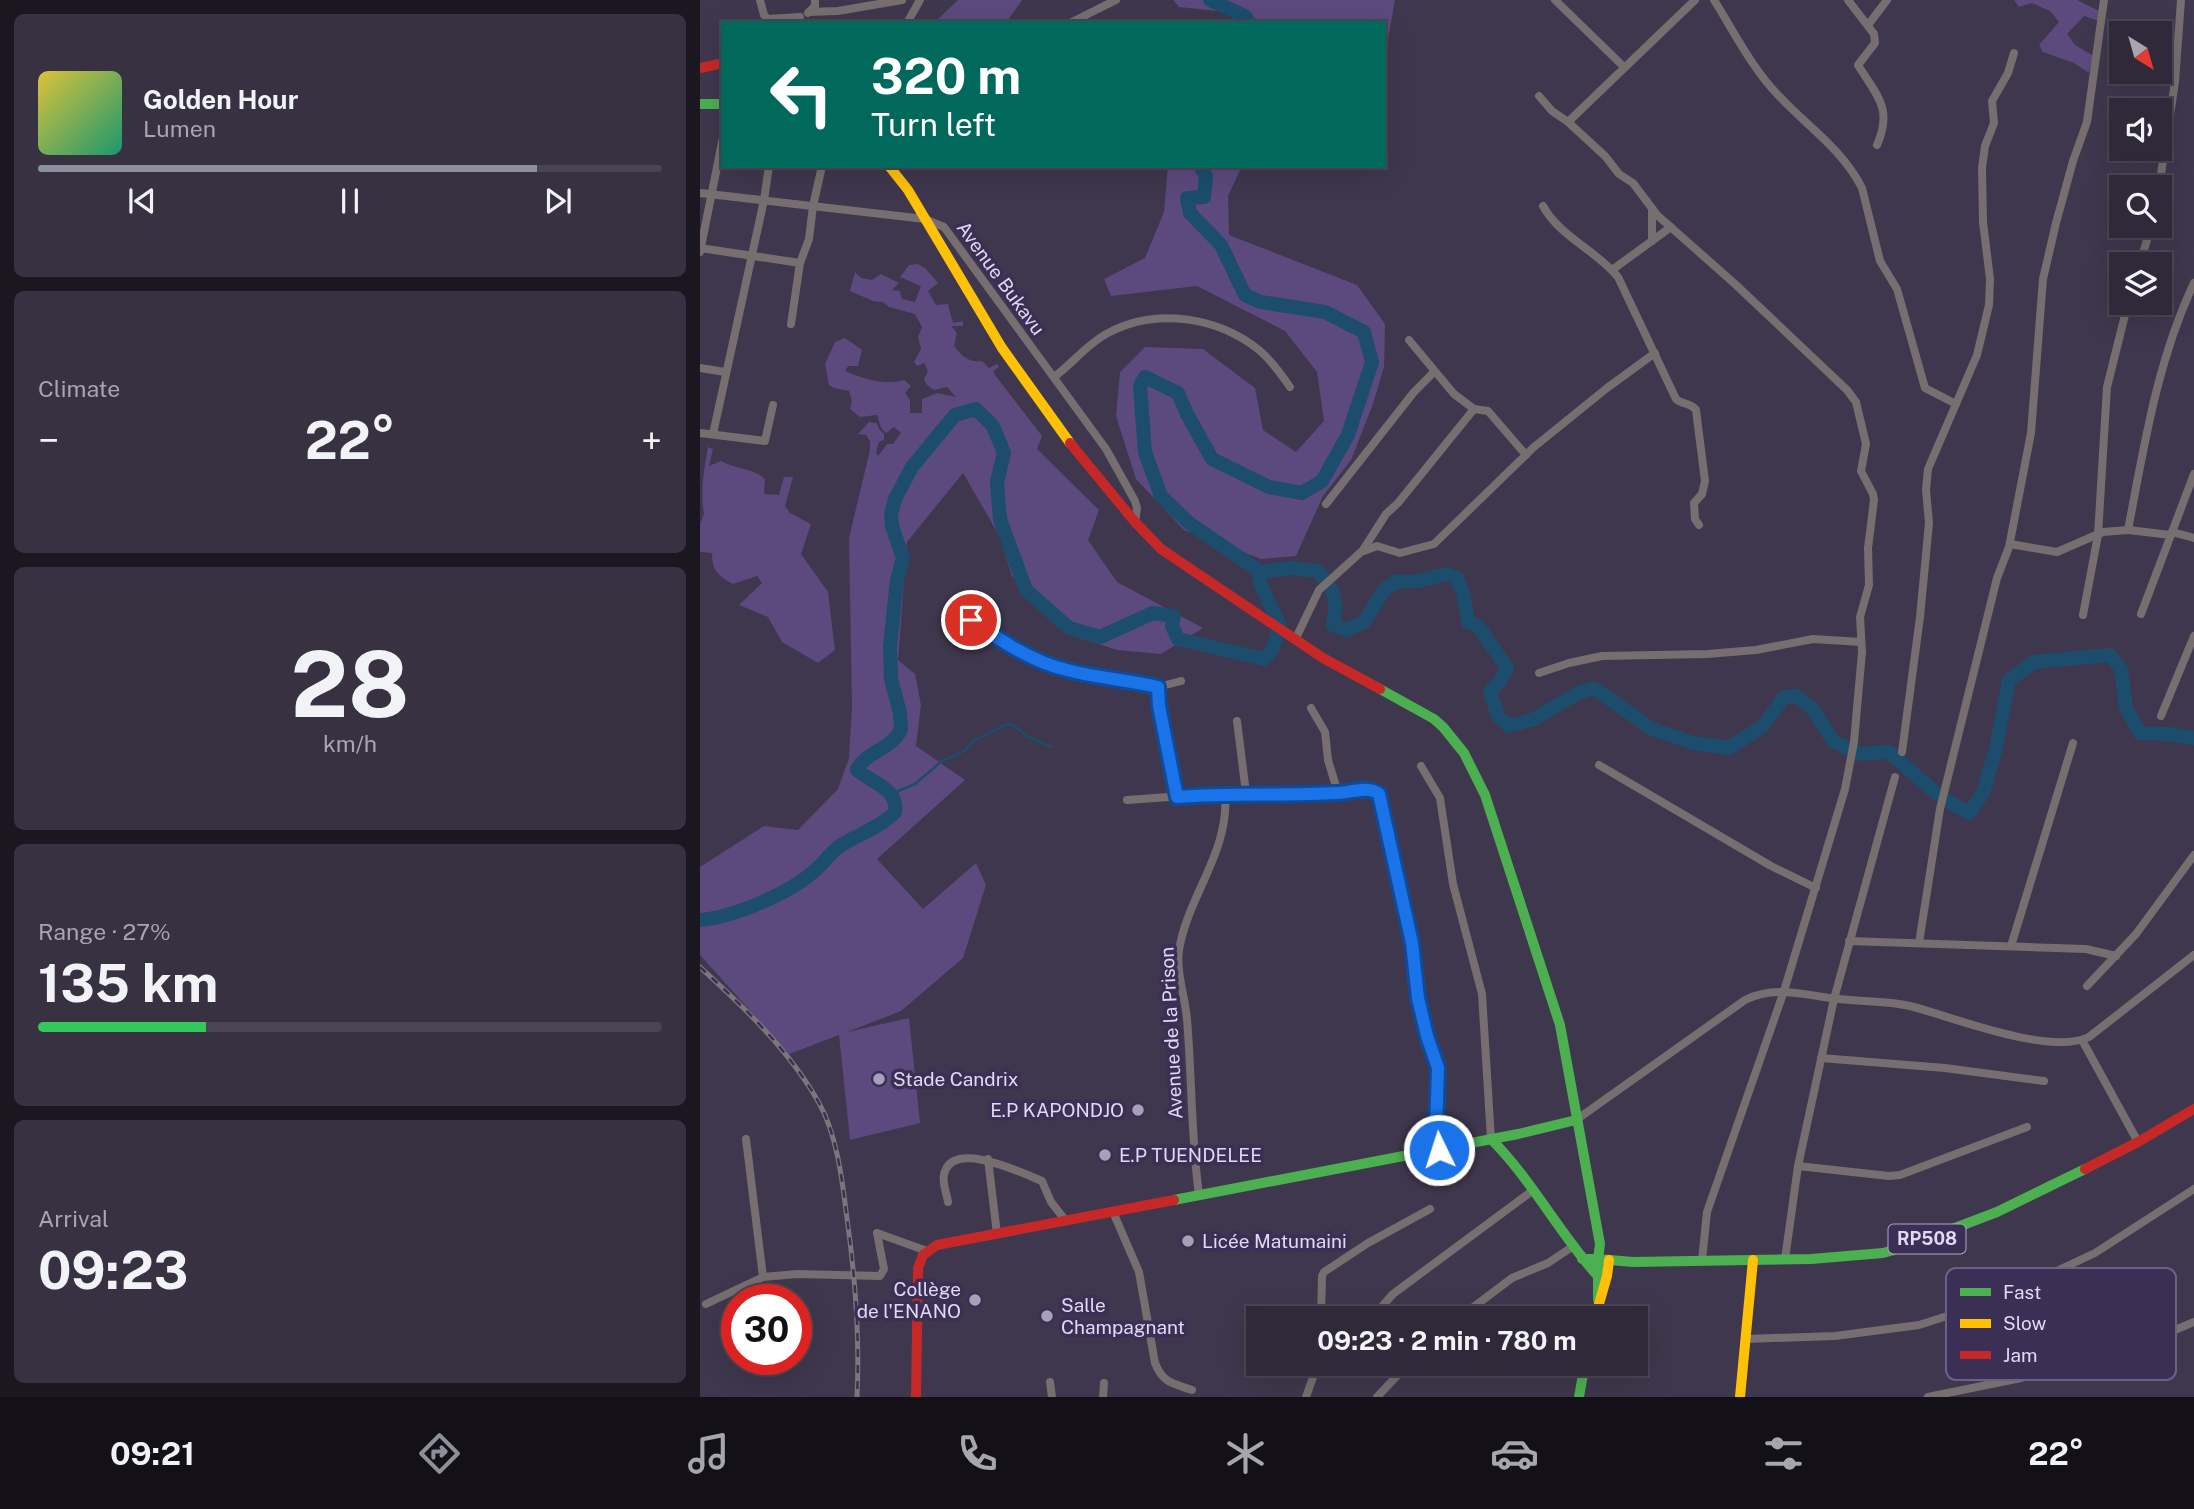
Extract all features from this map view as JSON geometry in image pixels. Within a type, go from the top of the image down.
[{"type":"street","points":[[760,0],[764,15],[768,19],[902,0]]},
{"type":"street","points":[[793,21],[815,6],[815,0]]},
{"type":"street","points":[[908,21],[918,0]]},
{"type":"street","points":[[1074,21],[1116,0]]},
{"type":"street","points":[[1555,0],[1624,67]]},
{"type":"street","points":[[1568,122],[1695,0]]},
{"type":"street","points":[[1714,0],[1757,69],[1779,96],[1841,155],[1857,178],[1862,188],[1880,261],[1897,289],[1904,310],[1925,388],[1956,404]]},
{"type":"street","points":[[1848,0],[1874,34],[1875,43],[1858,65],[1881,101],[1885,125],[1877,145]]},
{"type":"street","points":[[1868,25],[1887,0]]},
{"type":"street","points":[[1919,943],[1940,808],[1997,578],[2010,544],[2031,433],[2043,279],[2069,173],[2086,126],[2104,0]]},
{"type":"street","points":[[2161,175],[2175,82],[2181,0]]},
{"type":"street","points":[[1902,752],[1919,628],[1929,523],[1926,490],[1928,469],[1977,355],[1989,305],[1990,279],[1983,222],[1982,168],[1985,146],[1995,121],[1992,101],[2008,73],[2014,53]]},
{"type":"street","points":[[700,68],[721,63]]},
{"type":"street","points":[[1539,96],[1552,111],[1605,156],[1619,174],[1633,183],[1671,227],[1847,390],[1856,402],[1866,444],[1860,471],[1874,500],[1868,548],[1869,585],[1860,617],[1861,642],[1852,758],[1784,991],[1707,1212],[1702,1260]]},
{"type":"street","points":[[700,104],[721,104]]},
{"type":"street","points":[[721,146],[700,250],[800,263]]},
{"type":"street","points":[[713,434],[769,168]]},
{"type":"street","points":[[790,324],[800,263],[809,239],[822,168]]},
{"type":"street","points":[[891,168],[908,190],[1002,348],[1083,460],[1161,549],[1323,658],[1434,719],[1450,731],[1472,765],[1485,795],[1560,1025],[1603,1259],[1597,1306]]},
{"type":"street","name":"Avenue Bukavu","points":[[700,192],[925,219],[944,227],[1106,449],[1135,501],[1135,522]]},
{"type":"street","points":[[1544,206],[1551,220],[1618,276],[1676,399],[1690,404],[1696,410],[1705,481],[1702,494],[1694,503],[1695,519],[1699,525]]},
{"type":"street","points":[[1652,208],[1652,240]]},
{"type":"street","points":[[1612,270],[1671,227]]},
{"type":"street","points":[[2128,530],[2156,393],[2173,337],[2194,284]]},
{"type":"street","points":[[2082,615],[2098,535],[2106,387],[2125,315]]},
{"type":"street","points":[[1054,377],[1107,333],[1142,321],[1165,318],[1202,321],[1241,338],[1261,351],[1290,387]]},
{"type":"street","points":[[1409,340],[1454,394],[1474,409],[1488,411],[1526,455]]},
{"type":"street","points":[[1361,552],[1377,547],[1400,553],[1432,545],[1526,455],[1607,388],[1655,353]]},
{"type":"street","points":[[700,368],[725,372]]},
{"type":"street","points":[[1326,503],[1414,392],[1434,372]]},
{"type":"street","points":[[700,433],[765,441],[773,405]]},
{"type":"street","points":[[1293,638],[1319,590],[1361,552],[1386,514],[1396,506],[1474,409]]},
{"type":"street","points":[[2141,614],[2194,474]]},
{"type":"street","points":[[2010,544],[2057,552],[2098,535],[2128,530],[2194,537]]},
{"type":"street","points":[[971,620],[1001,641],[1035,659],[1066,670],[1158,687],[1181,681]]},
{"type":"street","points":[[2161,716],[2194,636]]},
{"type":"street","points":[[1539,673],[1602,656],[1707,654],[1756,650],[1813,639],[1861,642]]},
{"type":"street","points":[[1158,687],[1159,706],[1177,797]]},
{"type":"street","points":[[1311,708],[1325,732],[1328,760],[1338,793]]},
{"type":"street","points":[[1237,721],[1245,793]]},
{"type":"street","points":[[2011,946],[2073,743]]},
{"type":"street","points":[[1599,765],[1770,866],[1816,888]]},
{"type":"street","points":[[1421,766],[1440,798],[1453,884],[1482,994],[1491,1139],[1505,1153],[1572,1247],[1602,1275]]},
{"type":"street","points":[[1785,1259],[1798,1166],[1834,999],[1895,777]]},
{"type":"street","points":[[1126,800],[1225,793],[1338,793],[1376,790],[1412,943],[1418,998],[1438,1068],[1436,1131],[1439,1150]]},
{"type":"street","name":"Avenue de la Prison","points":[[1199,1195],[1193,1147],[1187,1020],[1179,954],[1184,923],[1205,883],[1223,831],[1225,793]]},
{"type":"street","points":[[2087,986],[2143,925],[2194,855]]},
{"type":"street","points":[[1849,941],[2086,949],[2116,956]]},
{"type":"street","points":[[916,1396],[918,1268],[928,1251],[937,1245],[1439,1150],[1576,1120],[1745,1000],[1758,994],[1784,991],[1834,999],[1908,1005],[1988,1029],[2047,1042],[2082,1040],[2149,992],[2194,955]]},
{"type":"street","points":[[2082,1040],[2138,1142]]},
{"type":"street","points":[[1821,1058],[2043,1081]]},
{"type":"street","name":"RP508","points":[[1603,1259],[1633,1262],[1753,1260],[1883,1253],[1997,1212],[2138,1142],[2194,1109]]},
{"type":"street","points":[[1798,1166],[1889,1177],[2027,1127]]},
{"type":"street","points":[[746,1139],[763,1276]]},
{"type":"street","points":[[988,1159],[997,1234]]},
{"type":"street","points":[[948,1202],[943,1177],[948,1166],[957,1160],[988,1159],[1042,1181],[1051,1202],[1066,1221]]},
{"type":"street","points":[[2063,1268],[2095,1253],[2194,1189]]},
{"type":"street","points":[[1382,1306],[1393,1294],[1532,1191]]},
{"type":"street","points":[[1321,1306],[1324,1272],[1368,1243],[1430,1209]]},
{"type":"street","points":[[1113,1212],[1139,1272],[1154,1363],[1160,1376],[1167,1382],[1192,1390]]},
{"type":"street","points":[[706,1304],[763,1276],[880,1276],[884,1269],[877,1233],[928,1251]]},
{"type":"street","points":[[1475,1306],[1513,1278],[1548,1263],[1572,1247]]},
{"type":"street","points":[[1582,1259],[1603,1259]]},
{"type":"street","points":[[1740,1397],[1753,1260]]},
{"type":"street","name":"RP508","points":[[1602,1275],[1633,1262]]},
{"type":"street","points":[[1746,1339],[1835,1336],[1919,1325],[1946,1316]]},
{"type":"street","points":[[2176,1329],[2194,1322]]},
{"type":"street","points":[[1306,1397],[1313,1376]]},
{"type":"street","points":[[1377,1397],[1397,1376]]},
{"type":"street","points":[[1579,1397],[1583,1376]]},
{"type":"street","points":[[1928,1397],[2011,1380]]},
{"type":"street","points":[[1050,1382],[1052,1397]]},
{"type":"street","points":[[1103,1397],[1104,1383]]},
{"type":"shaded area","points":[[958,0],[1022,0],[1007,21],[936,21]]},
{"type":"shaded area","points":[[1173,0],[1395,0],[1386,50],[1386,21],[1234,21],[1227,12],[1179,7]]},
{"type":"shaded area","points":[[2014,0],[2077,0],[2101,12],[2099,21],[2084,16],[2067,34],[2075,45],[2094,56],[2089,73],[2074,63],[2043,52],[2039,45],[2059,22],[2050,11],[2032,3],[2019,7]]},
{"type":"shaded area","points":[[1168,168],[1241,168],[1228,196],[1229,235],[1357,285],[1385,324],[1384,367],[1373,404],[1351,460],[1323,496],[1296,556],[1261,559],[1184,530],[1136,479],[1116,416],[1120,372],[1145,347],[1203,349],[1255,388],[1263,430],[1296,452],[1324,421],[1317,372],[1285,331],[1197,286],[1111,296],[1104,279],[1145,258],[1164,212]]},
{"type":"shaded area","points":[[918,264],[938,283],[928,291],[936,305],[948,304],[953,323],[963,321],[963,326],[951,326],[957,333],[954,346],[966,358],[982,361],[989,368],[997,364],[999,367],[993,371],[995,375],[1042,436],[1037,449],[1099,510],[1088,540],[1117,582],[1203,628],[1161,654],[1117,650],[1073,636],[1012,576],[1000,537],[963,473],[907,542],[898,660],[915,674],[921,705],[916,746],[965,780],[877,859],[923,909],[976,863],[986,885],[963,958],[901,1011],[847,1032],[909,1018],[920,1123],[850,1140],[839,1035],[789,1054],[700,955],[700,867],[764,826],[798,830],[838,789],[849,758],[852,707],[849,538],[870,450],[870,441],[866,435],[858,434],[869,422],[877,423],[884,434],[884,440],[879,442],[876,452],[878,456],[887,444],[893,444],[901,433],[894,427],[886,433],[881,428],[877,415],[860,417],[850,409],[852,401],[849,391],[829,385],[825,364],[835,342],[845,338],[862,350],[858,366],[848,366],[845,371],[881,382],[904,380],[911,386],[905,393],[910,400],[910,413],[922,413],[922,399],[937,393],[956,397],[947,387],[934,390],[927,385],[924,379],[928,371],[924,363],[917,366],[914,362],[921,349],[918,337],[922,327],[915,314],[850,291],[855,272],[861,278],[872,280],[881,274],[899,283],[892,290],[900,291],[902,299],[915,302],[921,286],[900,277],[909,265]]},
{"type":"shaded area","points":[[708,447],[713,449],[709,466],[721,461],[755,473],[765,479],[764,494],[779,495],[784,477],[793,477],[785,506],[790,513],[811,524],[801,554],[828,592],[835,650],[818,663],[782,642],[768,617],[739,605],[762,583],[757,576],[733,584],[717,572],[712,553],[700,552],[700,524],[704,514],[703,481]]},
{"type":"waterway","points":[[1210,0],[1245,16],[1249,21]]},
{"type":"waterway","points":[[1201,168],[1206,176],[1204,197],[1187,198],[1190,213],[1221,245],[1245,295],[1261,302],[1325,312],[1364,332],[1372,362],[1348,435],[1322,481],[1302,493],[1269,487],[1212,459],[1178,393],[1145,377],[1140,386],[1145,452],[1161,496],[1189,523],[1261,572]]},
{"type":"waterway","points":[[700,920],[744,909],[790,888],[813,872],[840,846],[877,826],[895,812],[895,804],[889,792],[857,770],[866,759],[892,741],[901,729],[900,713],[891,679],[890,647],[897,580],[903,558],[892,526],[891,514],[895,499],[912,467],[955,415],[976,409],[993,426],[1004,453],[997,482],[1000,519],[1026,590],[1069,628],[1100,637],[1153,613],[1174,616],[1172,626],[1178,639],[1264,659],[1272,650],[1280,626],[1259,581],[1261,572],[1291,568],[1318,571],[1334,595],[1333,625],[1346,630],[1364,622],[1384,590],[1395,582],[1418,581],[1447,574],[1457,578],[1464,597],[1468,622],[1479,627],[1507,668],[1490,692],[1498,716],[1509,726],[1534,719],[1578,693],[1594,688],[1652,729],[1693,743],[1729,748],[1763,726],[1784,697],[1796,696],[1812,708],[1833,741],[1860,754],[1889,752],[1939,796],[1969,813],[1983,793],[1996,748],[2009,680],[2034,662],[2110,655],[2121,669],[2126,708],[2140,733],[2194,738]]},
{"type":"waterway","points":[[891,794],[915,784],[943,760],[955,756],[967,749],[973,741],[1007,724],[1052,747]]},
{"type":"railway","points":[[700,967],[749,1014],[794,1065],[819,1103],[830,1128],[840,1170],[852,1258],[857,1327],[857,1397]]},
{"type":"traffic: fast","points":[[700,104],[721,104]]},
{"type":"traffic: fast","points":[[1380,689],[1434,719],[1443,727],[1464,753],[1485,795],[1560,1025],[1600,1244],[1598,1259],[1582,1259]]},
{"type":"traffic: fast","points":[[1174,1200],[1518,1134],[1576,1120]]},
{"type":"traffic: fast","points":[[1491,1139],[1519,1171],[1596,1274]]},
{"type":"traffic: fast","points":[[1598,1300],[1598,1259],[1633,1262],[1811,1259],[1883,1253],[1997,1212],[2085,1169]]},
{"type":"traffic: fast","points":[[1579,1397],[1583,1376]]},
{"type":"traffic: slow","points":[[891,168],[908,190],[1002,348],[1070,443]]},
{"type":"traffic: slow","points":[[1598,1306],[1609,1260]]},
{"type":"traffic: slow","points":[[1740,1397],[1753,1260]]},
{"type":"traffic: jam","points":[[700,68],[721,63]]},
{"type":"traffic: jam","points":[[1070,443],[1135,522],[1161,549],[1323,658],[1380,689]]},
{"type":"traffic: jam","points":[[2085,1169],[2194,1109]]},
{"type":"traffic: jam","points":[[916,1397],[918,1268],[923,1255],[937,1245],[1174,1200]]},
{"type":"place","name":"Stade Candrix","points":[[879,1079]]},
{"type":"place","name":"E.P KAPONDJO","points":[[1138,1110]]},
{"type":"place","name":"E.P TUENDELEE","points":[[1105,1155]]},
{"type":"place","name":"Licée Matumaini","points":[[1188,1241]]},
{"type":"place","name":"Collège de l'ENANO","points":[[975,1300]]},
{"type":"place","name":"Salle Champagnant","points":[[1047,1316]]},
{"type":"route","points":[[971,620],[1001,641],[1035,659],[1066,670],[1158,687],[1159,706],[1177,797],[1225,793],[1338,793],[1376,790],[1383,808],[1412,943],[1418,998],[1427,1036],[1437,1059],[1436,1131],[1439,1150]]}]
